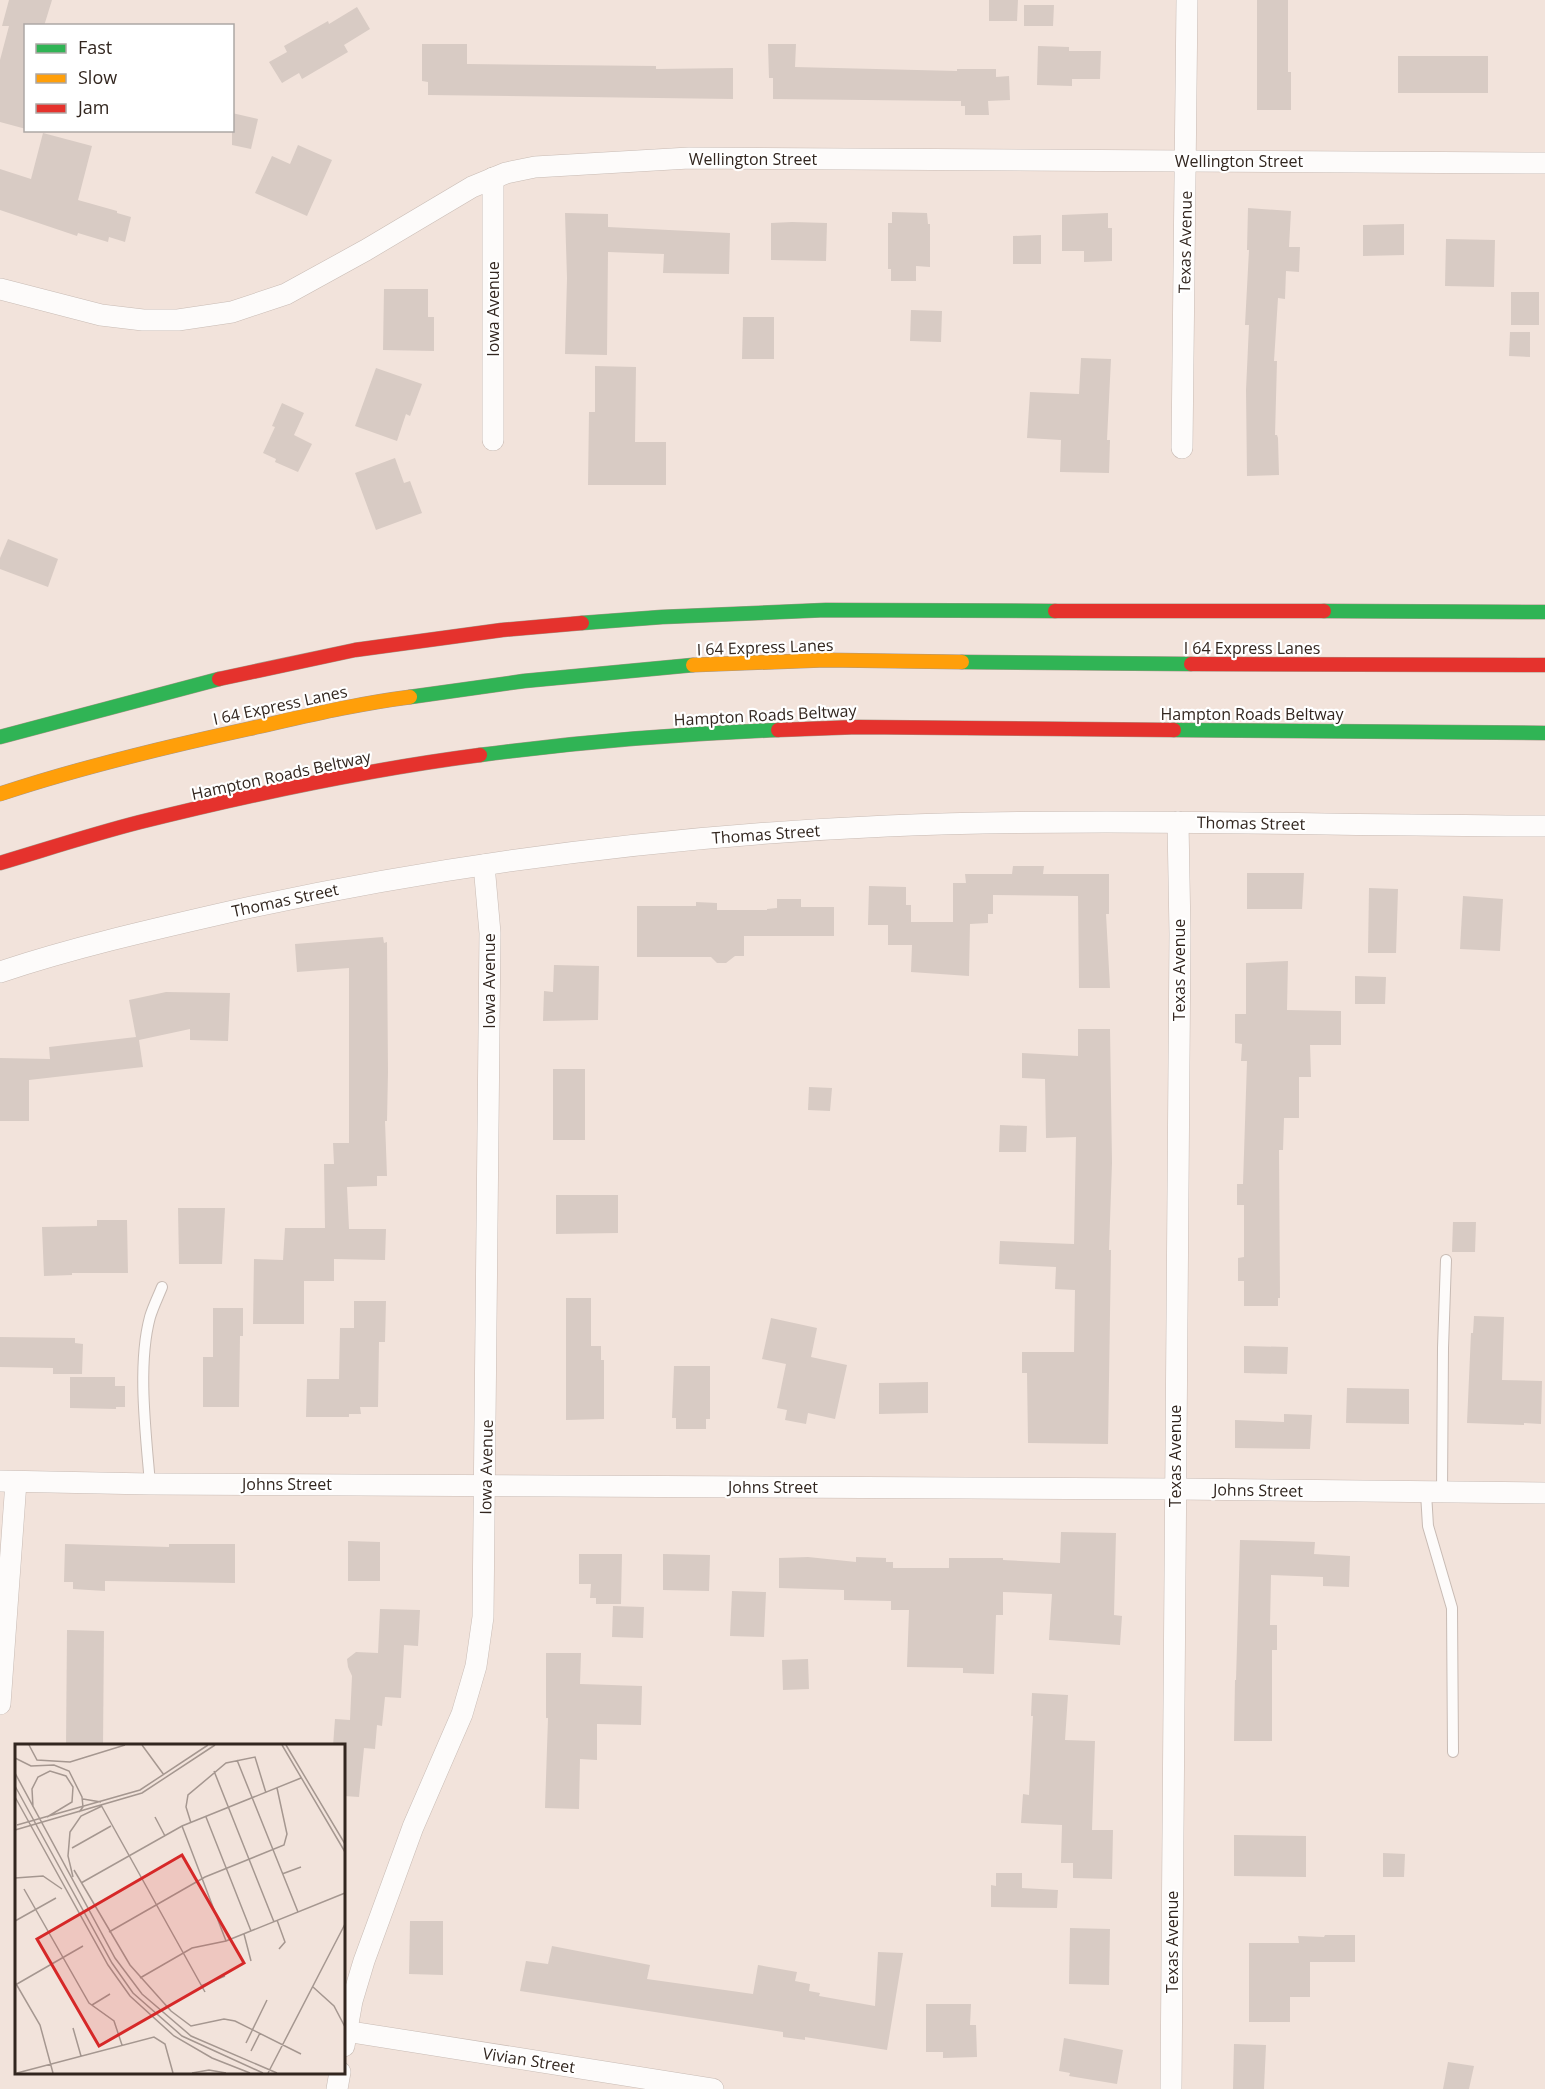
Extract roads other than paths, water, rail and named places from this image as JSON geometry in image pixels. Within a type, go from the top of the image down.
[{"type":"highway","points":[[0,737],[211,681],[355,650],[502,630],[639,619],[826,610],[1545,612]]},
{"type":"highway","name":"I 64 Express Lanes","points":[[0,794],[48,778],[196,740],[366,703],[524,681],[679,666],[826,660],[1545,665]]},
{"type":"highway","name":"Hampton Roads Beltway","points":[[0,863],[138,822],[299,786],[435,761],[549,746],[703,733],[858,727],[1545,733]]},
{"type":"street","name":"Texas Avenue","points":[[1182,448],[1187,0]]},
{"type":"street","name":"Wellington Street","points":[[0,289],[101,315],[143,320],[178,320],[232,312],[286,294],[472,187],[493,178],[535,167],[689,158],[1545,163]]},
{"type":"street","name":"Iowa Avenue","points":[[493,178],[493,440]]},
{"type":"street","name":"Thomas Street","points":[[0,972],[123,936],[319,892],[484,865],[690,839],[886,826],[1037,822],[1545,826]]},
{"type":"street","name":"Texas Avenue","points":[[1171,2089],[1180,934],[1178,822]]},
{"type":"street","name":"Iowa Avenue","points":[[345,2034],[363,1961],[413,1827],[462,1714],[476,1666],[483,1617],[490,933],[484,865]]},
{"type":"street","name":"Johns Street","points":[[8,1481],[150,1484],[1545,1493]]},
{"type":"street","points":[[0,1704],[8,1481]]},
{"type":"street","name":"Vivian Street","points":[[345,2038],[713,2089]]},
{"type":"street","points":[[337,2089],[340,2074]]},
{"type":"lane","points":[[1446,1260],[1434,1492],[1428,1526],[1452,1608],[1453,1752]]},
{"type":"lane","points":[[150,1484],[144,1416],[144,1349],[150,1317],[162,1287]]}]
